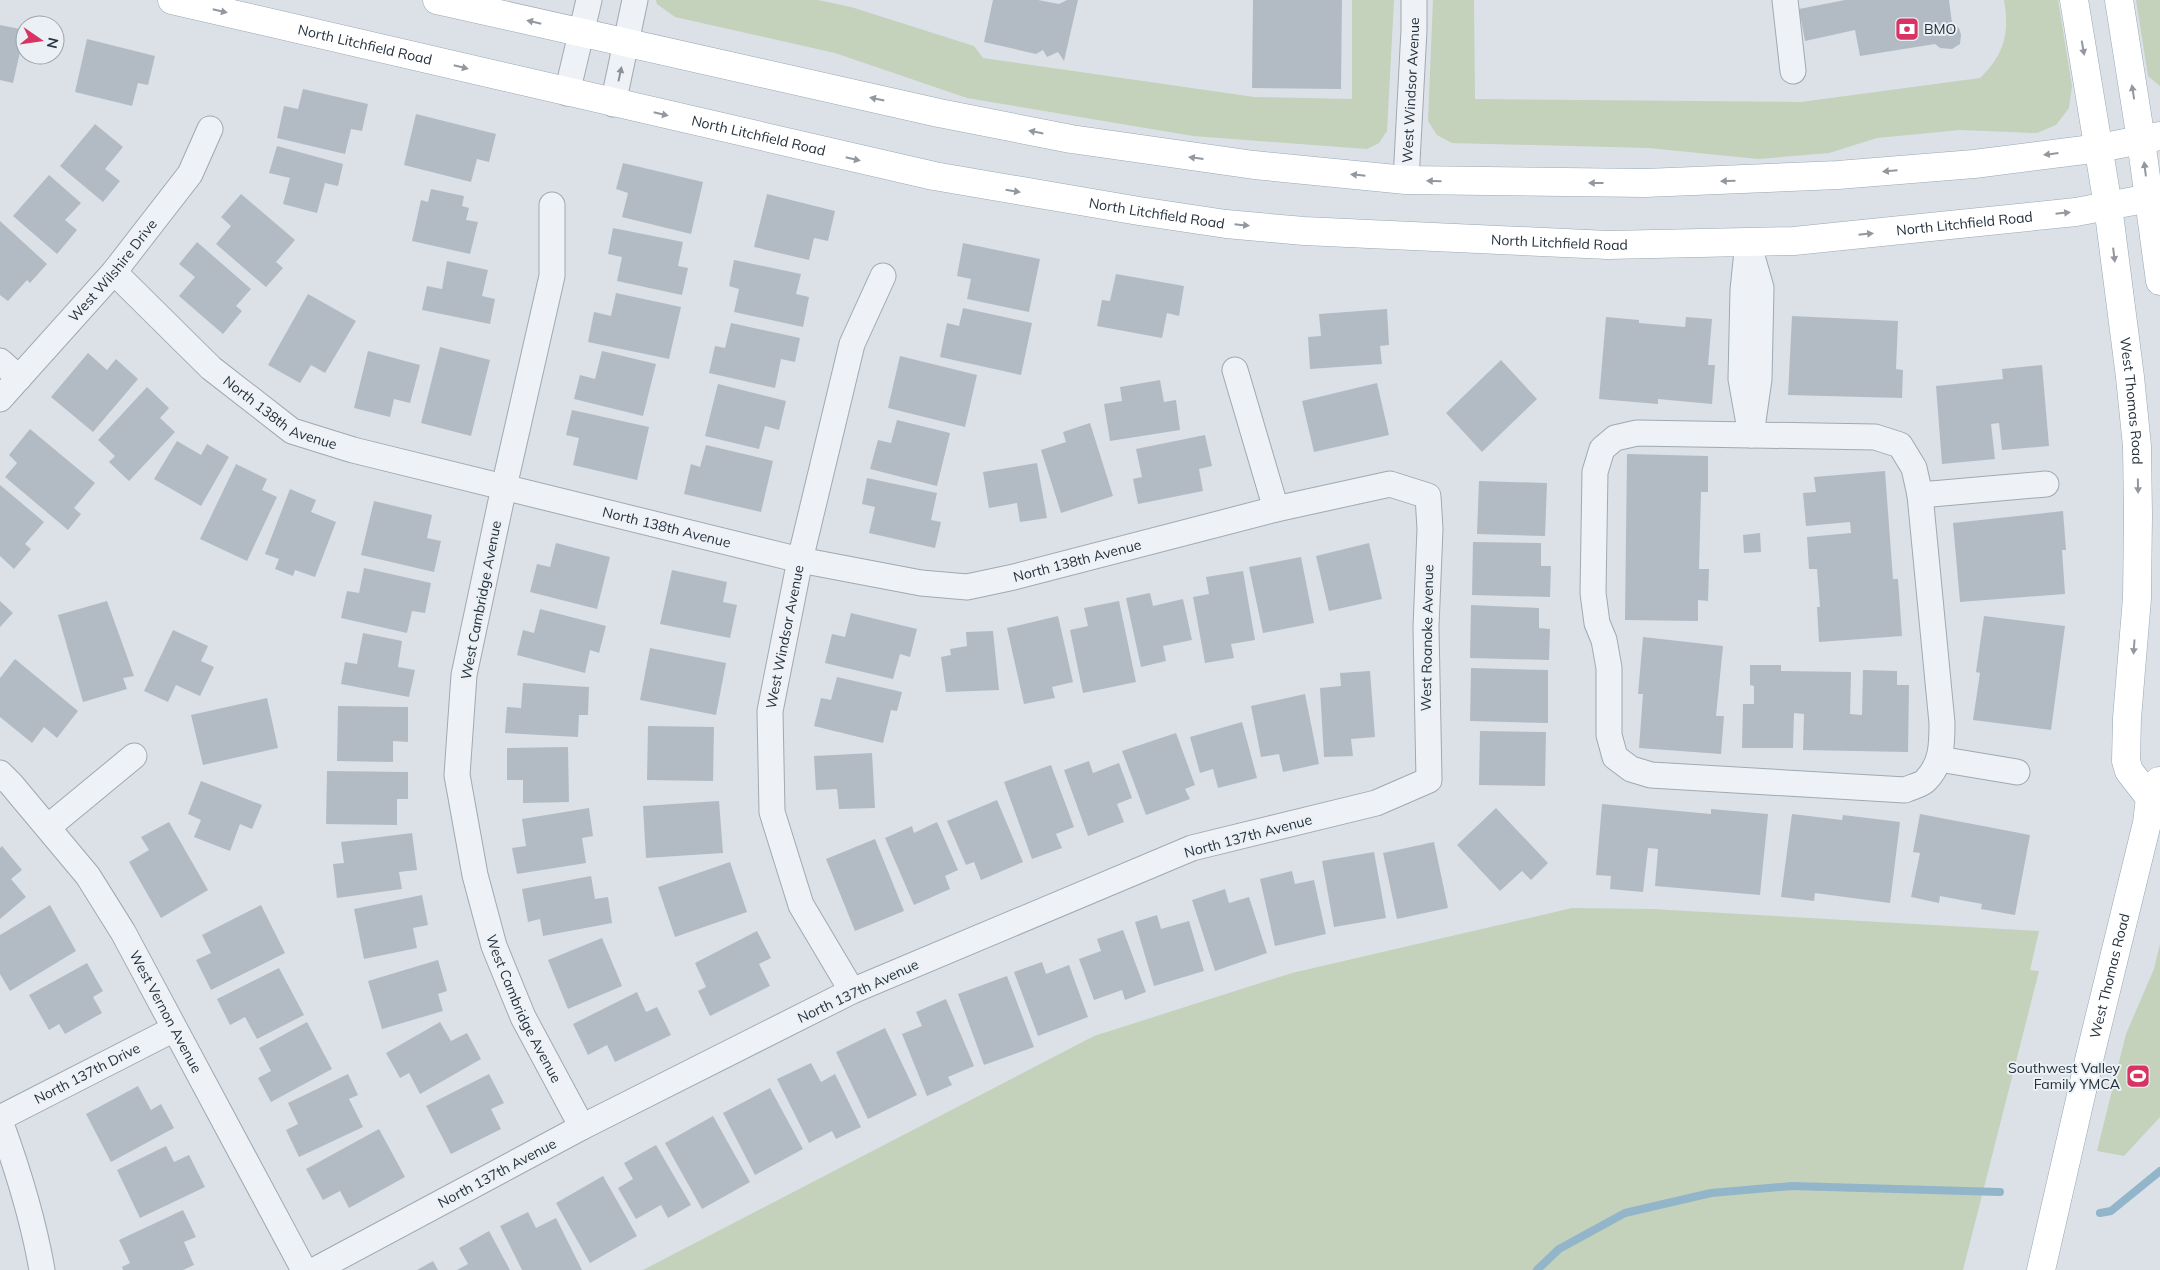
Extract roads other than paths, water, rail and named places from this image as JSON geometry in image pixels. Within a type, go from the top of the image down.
[{"type":"main road","name":"North Litchfield Road","points":[[172,0],[613,104],[934,176],[1012,191],[1226,224],[1304,231],[1608,245],[1748,242],[1818,239],[2076,212],[2154,197]]},
{"type":"main road","points":[[437,0],[626,44],[1071,140],[1254,165],[1406,180],[1645,183],[1783,178],[1974,164],[2100,148],[2150,138]]},
{"type":"main road","name":"West Thomas Road","points":[[2040,1270],[2155,789],[2129,771],[2126,761],[2127,718],[2137,598],[2137,446],[2100,148],[2074,0]]},
{"type":"main road","points":[[2119,0],[2150,138],[2160,281]]},
{"type":"street","points":[[567,93],[589,0]]},
{"type":"street","points":[[613,104],[636,0]]},
{"type":"street","name":"West Windsor Avenue","points":[[1406,180],[1414,0]]},
{"type":"street","points":[[1785,0],[1793,71]]},
{"type":"street","name":"West Wilshire Drive","points":[[0,399],[114,272],[190,174],[210,129]]},
{"type":"street","name":"West Cambridge Avenue","points":[[552,205],[552,276],[464,675],[457,775],[476,875],[494,946],[523,1017],[582,1127]]},
{"type":"street","points":[[1748,242],[1743,290],[1751,359],[1741,379],[1750,435]]},
{"type":"street","name":"North 138th Avenue","points":[[114,272],[211,368],[292,431],[354,450],[800,560],[921,583],[967,586],[1014,577],[1276,509],[1390,484],[1428,496]]},
{"type":"street","name":"West Windsor Avenue","points":[[852,991],[801,905],[772,812],[770,711],[800,560],[852,344],[883,276]]},
{"type":"street","points":[[0,361],[19,378]]},
{"type":"street","points":[[1235,370],[1276,509]]},
{"type":"street","points":[[1637,433],[1750,435],[1875,437],[1900,445],[1914,468],[1920,495],[1942,723],[1942,748],[1939,759],[1926,780],[1905,790],[1651,776],[1631,769],[1615,757],[1609,735],[1610,668],[1604,640],[1597,623],[1593,593],[1596,472],[1602,449],[1615,438],[1637,433]]},
{"type":"street","points":[[1920,495],[2046,484]]},
{"type":"street","name":"West Roanoke Avenue","points":[[1428,496],[1430,529],[1426,627],[1429,780]]},
{"type":"street","points":[[48,827],[134,756]]},
{"type":"street","points":[[1939,759],[2017,772]]},
{"type":"street","name":"West Vernon Avenue","points":[[0,773],[88,876],[123,932],[304,1270]]},
{"type":"street","name":"North 137th Avenue","points":[[315,1270],[582,1127],[852,991],[1192,848],[1376,803],[1429,780]]},
{"type":"street","name":"North 137th Drive","points":[[0,1119],[174,1029]]},
{"type":"street","points":[[0,1119],[23,1185],[35,1230],[42,1270]]},
{"type":"waterway","points":[[2100,1213],[2111,1211],[2160,1171]]},
{"type":"waterway","points":[[1537,1270],[1559,1249],[1625,1213],[1711,1193],[1792,1186],[2000,1192]]},
{"type":"place","name":"BMO","points":[[1907,29]]},
{"type":"place","name":"Southwest Valley Family YMCA","points":[[2138,1076]]}]
